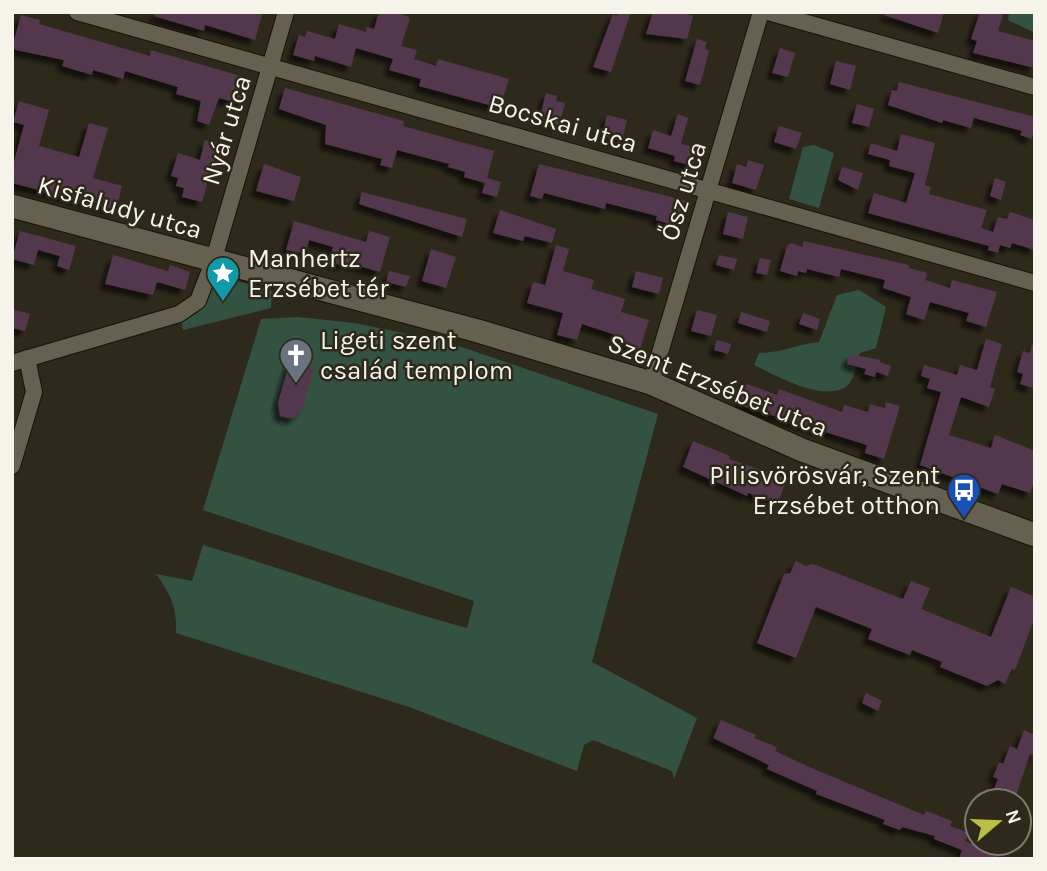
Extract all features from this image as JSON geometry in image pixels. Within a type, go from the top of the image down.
[{"type":"street","name":"Bocskai utca","points":[[78,12],[1035,283]]},
{"type":"street","name":"Nyár utca","points":[[213,262],[286,12]]},
{"type":"street","name":"Ősz utca","points":[[651,383],[761,12]]},
{"type":"street","points":[[768,12],[1035,87]]},
{"type":"street","name":"Kisfaludy utca","points":[[12,206],[213,262]]},
{"type":"street","points":[[12,466],[34,392],[20,360],[179,314],[193,306],[203,293],[213,262]]},
{"type":"street","name":"Szent Erzsébet utca","points":[[213,262],[478,331],[651,383],[802,450],[1035,535]]},
{"type":"green space","points":[[1009,12],[1035,12],[1035,33],[1008,20]]},
{"type":"green space","points":[[814,145],[834,153],[819,208],[789,199],[803,147]]},
{"type":"green space","points":[[227,278],[272,291],[271,308],[183,330],[181,320],[197,313],[215,279]]},
{"type":"green space","points":[[859,290],[886,307],[876,348],[860,353],[848,385],[839,390],[815,390],[754,365],[759,353],[819,342],[837,295]]},
{"type":"green space","points":[[298,317],[355,323],[447,342],[658,414],[592,662],[697,718],[674,779],[672,771],[593,740],[584,745],[577,771],[409,707],[176,633],[172,602],[156,574],[192,581],[203,545],[467,628],[474,601],[203,510],[261,319]]},
{"type":"building","points":[[155,12],[251,12],[262,15],[255,40],[205,25],[204,31],[154,16]]},
{"type":"building","points":[[379,12],[399,12],[410,18],[401,46],[417,50],[414,59],[436,66],[438,59],[509,79],[500,108],[419,86],[421,79],[389,70],[393,59],[356,48],[351,67],[315,56],[314,61],[293,55],[299,35],[305,37],[307,31],[335,39],[339,24],[366,32],[367,27],[374,29]]},
{"type":"building","points":[[618,12],[631,12],[611,72],[593,67],[613,14],[617,16]]},
{"type":"building","points":[[653,12],[681,12],[693,16],[687,39],[646,34]]},
{"type":"building","points":[[885,12],[944,12],[938,33],[884,15]]},
{"type":"building","points":[[980,12],[1004,12],[998,31],[1035,41],[1035,68],[973,53],[977,41],[971,39]]},
{"type":"building","points":[[21,15],[40,20],[39,24],[150,56],[151,50],[251,79],[244,105],[219,98],[209,125],[197,121],[201,101],[176,94],[178,87],[125,71],[123,79],[93,70],[92,75],[62,66],[64,60],[16,50],[12,47]]},
{"type":"building","points":[[697,39],[707,42],[705,49],[709,51],[700,85],[685,81]]},
{"type":"building","points":[[780,48],[795,53],[788,77],[772,73]]},
{"type":"building","points":[[836,61],[856,66],[850,90],[830,84]]},
{"type":"building","points":[[899,82],[1035,117],[1032,139],[1020,135],[1022,131],[974,118],[971,128],[943,120],[942,123],[888,105],[892,90],[897,91]]},
{"type":"building","points":[[285,88],[404,121],[403,126],[494,151],[487,178],[501,182],[497,197],[482,193],[485,183],[464,177],[465,172],[448,167],[449,164],[397,150],[392,168],[380,165],[382,159],[325,144],[326,125],[279,109]]},
{"type":"building","points":[[546,93],[557,96],[556,101],[565,103],[559,125],[539,120]]},
{"type":"building","points":[[19,101],[49,110],[39,146],[79,157],[89,123],[108,128],[93,178],[122,186],[116,210],[12,183],[12,169],[24,125],[13,122]]},
{"type":"building","points":[[857,104],[874,109],[869,127],[852,123]]},
{"type":"building","points":[[678,114],[688,118],[681,144],[698,148],[693,166],[674,161],[675,156],[648,148],[653,130],[671,136]]},
{"type":"building","points":[[607,115],[627,120],[622,141],[602,136]]},
{"type":"building","points":[[779,126],[802,133],[796,149],[774,142]]},
{"type":"building","points":[[901,134],[935,143],[925,185],[931,187],[929,194],[987,210],[981,228],[993,232],[998,217],[1007,219],[1010,212],[1035,220],[1035,250],[1012,243],[1010,248],[1000,245],[998,253],[988,250],[989,246],[868,213],[874,193],[906,203],[915,173],[889,166],[890,160],[868,154],[871,143],[897,151]]},
{"type":"building","points":[[205,140],[219,144],[202,202],[182,197],[184,188],[176,186],[178,178],[171,176],[178,153],[200,160]]},
{"type":"building","points":[[748,160],[764,165],[756,190],[732,183],[737,164],[746,167]]},
{"type":"building","points":[[264,164],[301,177],[294,201],[256,191]]},
{"type":"building","points":[[539,164],[687,201],[682,220],[675,218],[673,225],[656,220],[657,216],[606,203],[605,209],[544,193],[542,199],[530,196]]},
{"type":"building","points":[[842,167],[863,173],[858,190],[838,180]]},
{"type":"building","points":[[995,178],[1006,182],[1001,200],[990,196]]},
{"type":"building","points":[[362,192],[467,219],[462,237],[359,204]]},
{"type":"building","points":[[500,210],[556,229],[552,243],[525,236],[523,241],[493,233]]},
{"type":"building","points":[[728,212],[748,217],[743,239],[723,234]]},
{"type":"building","points":[[294,221],[366,242],[369,231],[390,237],[380,272],[345,262],[344,266],[329,262],[333,247],[309,240],[306,254],[286,250]]},
{"type":"building","points":[[20,231],[76,246],[69,270],[57,266],[60,256],[38,250],[34,265],[12,259]]},
{"type":"building","points":[[804,241],[909,265],[909,268],[927,273],[925,280],[950,288],[952,280],[997,292],[986,327],[966,321],[969,313],[930,302],[924,320],[906,314],[911,297],[883,288],[885,280],[841,269],[839,277],[807,269],[806,273],[798,271],[797,276],[780,271],[787,246],[791,243],[802,247]]},
{"type":"building","points":[[556,245],[569,249],[563,271],[594,280],[591,289],[625,299],[621,312],[649,320],[640,349],[620,343],[622,337],[582,324],[577,340],[557,335],[563,313],[527,303],[533,282],[545,285]]},
{"type":"building","points":[[431,249],[456,257],[446,288],[422,281]]},
{"type":"building","points":[[113,255],[168,271],[170,265],[190,272],[185,290],[157,282],[153,295],[105,284]]},
{"type":"building","points":[[719,255],[737,259],[734,270],[716,265]]},
{"type":"building","points":[[760,258],[771,260],[767,275],[756,273]]},
{"type":"building","points":[[389,271],[410,276],[406,287],[386,282]]},
{"type":"building","points":[[636,271],[663,278],[659,294],[632,287]]},
{"type":"building","points":[[12,309],[30,314],[25,331],[12,328]]},
{"type":"building","points":[[697,310],[717,315],[711,336],[691,331]]},
{"type":"building","points":[[741,312],[770,321],[767,332],[738,323]]},
{"type":"building","points":[[803,313],[820,319],[817,330],[799,324]]},
{"type":"building","points":[[986,339],[1002,344],[990,387],[995,389],[989,407],[961,397],[949,435],[991,448],[995,435],[1035,451],[1035,479],[1030,493],[1002,484],[998,494],[920,465],[941,392],[927,388],[930,379],[921,376],[924,365],[957,375],[960,365],[977,370]]},
{"type":"building","points":[[717,340],[731,344],[728,354],[714,350]]},
{"type":"building","points":[[1032,345],[1035,345],[1033,388],[1020,384],[1023,374],[1017,372],[1023,351],[1030,353]]},
{"type":"building","points":[[850,354],[880,360],[891,366],[888,376],[876,372],[875,377],[864,374],[866,369],[847,364]]},
{"type":"building","name":"Ligeti szent család templom","points":[[298,355],[310,358],[308,366],[314,368],[302,410],[293,419],[280,416],[278,403],[290,361],[296,363]]},
{"type":"building","points":[[747,384],[777,395],[779,389],[842,412],[844,405],[868,412],[870,404],[885,408],[886,402],[900,406],[884,459],[865,453],[867,445],[739,405]]},
{"type":"building","points":[[693,441],[730,456],[729,459],[787,479],[777,504],[748,493],[747,496],[683,467]]},
{"type":"building","points":[[796,561],[805,566],[813,564],[903,599],[911,581],[930,588],[921,609],[991,637],[1011,587],[1035,597],[1035,617],[1015,670],[1012,669],[1005,684],[998,680],[987,686],[940,667],[942,662],[912,650],[910,655],[868,639],[872,629],[816,607],[796,658],[757,643],[784,574],[790,573]]},
{"type":"building","points":[[866,693],[882,701],[878,711],[862,703]]},
{"type":"building","points":[[721,720],[756,735],[754,738],[777,747],[775,751],[809,767],[924,815],[926,811],[952,821],[950,826],[963,831],[963,857],[1004,859],[959,859],[962,850],[934,839],[935,836],[883,824],[885,820],[816,794],[817,791],[767,769],[769,765],[713,738]]},
{"type":"building","points":[[1024,730],[1035,735],[1035,756],[1030,754],[1019,787],[995,787],[998,779],[993,777],[999,762],[1003,764],[1010,746],[1017,749]]},
{"type":"place","name":"Manhertz Erzsébet tér","points":[[223,303]]},
{"type":"place","name":"Ligeti szent család templom","points":[[296,385]]},
{"type":"place","name":"Pilisvörösvár, Szent Erzsébet otthon","points":[[964,520]]}]
